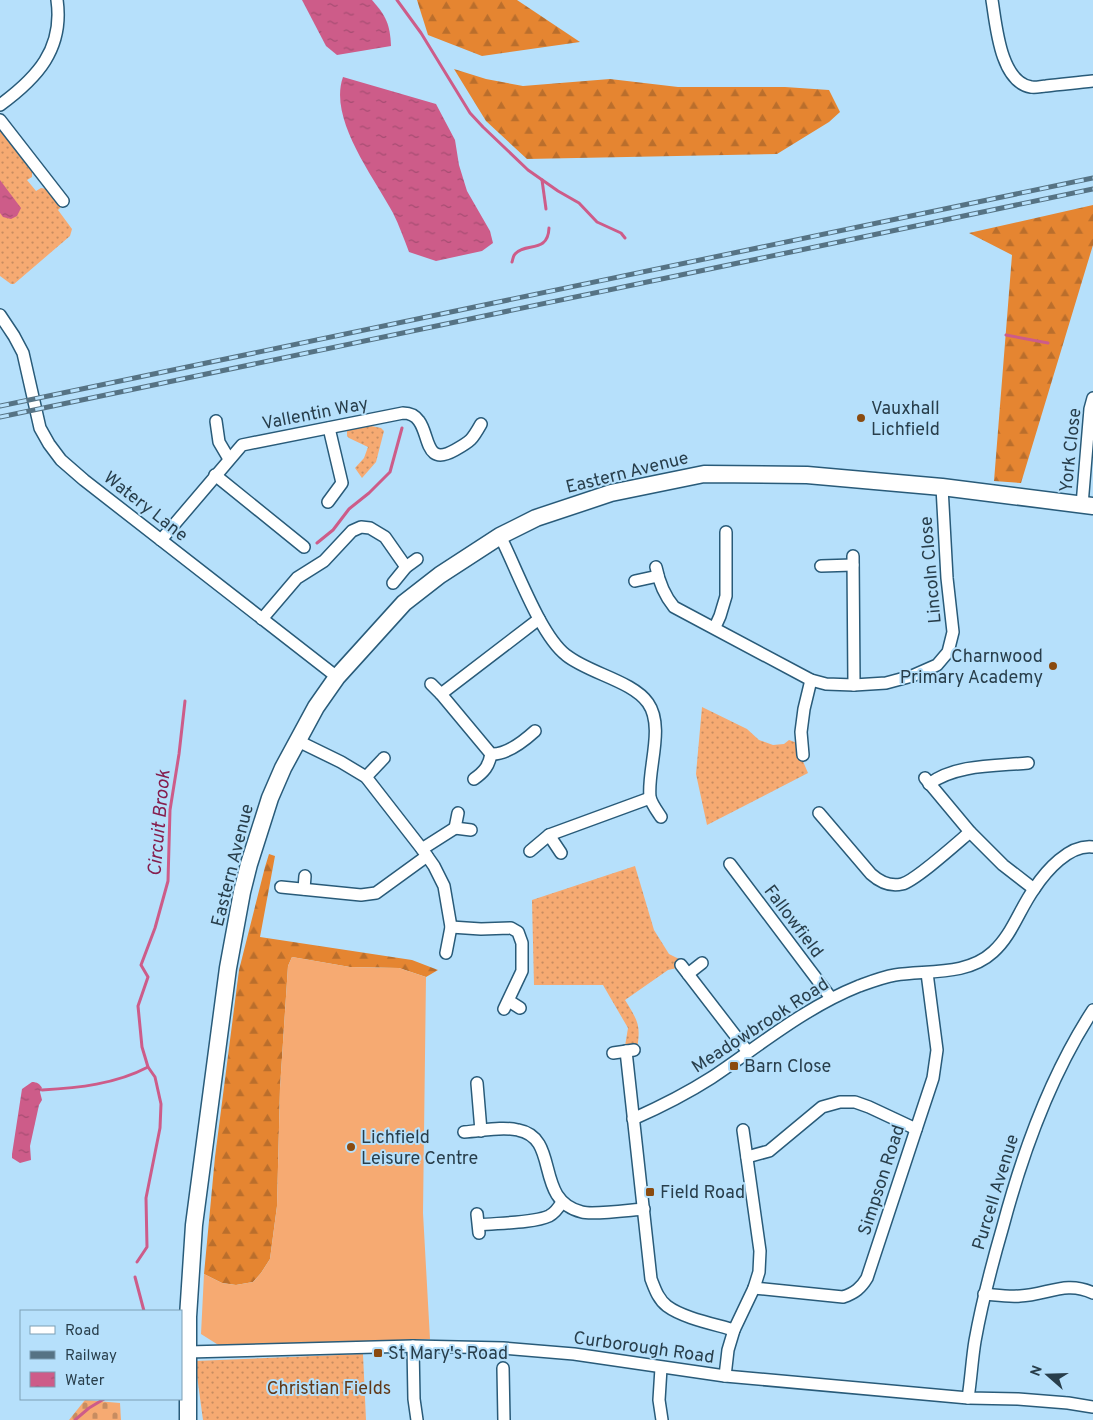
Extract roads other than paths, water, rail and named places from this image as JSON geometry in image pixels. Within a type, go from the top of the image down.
[{"type":"highway","name":"Eastern Avenue","points":[[188,1420],[190,1279],[194,1226],[228,968],[242,892],[259,829],[270,798],[316,707],[337,677],[404,604],[440,574],[500,536],[536,518],[611,493],[704,474],[807,475],[1088,505]]},
{"type":"street","points":[[0,106],[16,94],[38,72],[50,54],[57,34],[59,12],[57,0]]},
{"type":"street","points":[[992,0],[1002,54],[1009,71],[1019,82],[1030,87],[1093,81]]},
{"type":"street","points":[[0,120],[63,200]]},
{"type":"street","points":[[34,184],[44,176]]},
{"type":"street","name":"Watery Lane","points":[[0,315],[23,353],[38,419],[48,444],[61,460],[84,480],[337,677]]},
{"type":"street","name":"York Close","points":[[1088,505],[1091,438],[1090,409],[1093,398]]},
{"type":"street","name":"Vallentin Way","points":[[161,540],[242,444],[403,413],[411,414],[420,421],[428,448],[437,454],[446,455],[471,441],[482,424]]},
{"type":"street","points":[[216,421],[220,442],[229,459]]},
{"type":"street","points":[[328,502],[342,484],[329,428]]},
{"type":"street","points":[[215,475],[304,547]]},
{"type":"street","name":"Lincoln Close","points":[[635,581],[657,572],[667,598],[674,607],[811,680],[826,684],[854,685],[886,683],[912,676],[937,665],[948,652],[953,632],[947,578],[942,488]]},
{"type":"street","points":[[262,619],[297,578],[324,561],[352,531],[361,527],[370,528],[385,537],[406,567]]},
{"type":"street","points":[[500,536],[539,619],[551,639],[567,656],[577,663],[634,690],[648,702],[655,724],[650,798],[661,817]]},
{"type":"street","points":[[715,628],[726,596],[729,540]]},
{"type":"street","points":[[393,583],[406,567],[417,559]]},
{"type":"street","points":[[821,566],[853,561],[854,685]]},
{"type":"street","points":[[441,694],[539,619]]},
{"type":"street","points":[[803,755],[795,733],[804,709],[811,680]]},
{"type":"street","points":[[431,684],[491,754],[499,755],[532,739]]},
{"type":"street","points":[[298,741],[341,762],[366,777],[434,866],[444,886],[451,927],[446,954]]},
{"type":"street","points":[[474,779],[484,772],[490,762],[491,754]]},
{"type":"street","points":[[366,777],[384,758]]},
{"type":"street","points":[[1028,763],[969,769],[927,781],[970,832],[1002,865],[1034,889]]},
{"type":"street","points":[[530,851],[549,835],[650,798]]},
{"type":"street","points":[[281,887],[361,895],[376,893],[455,828],[458,813]]},
{"type":"street","points":[[821,819],[870,874],[881,882],[891,885],[908,883],[970,832]]},
{"type":"street","points":[[455,828],[471,830]]},
{"type":"street","points":[[549,835],[561,853]]},
{"type":"street","name":"Meadowbrook Road","points":[[633,1118],[660,1108],[681,1096],[831,998],[861,985],[895,975],[927,973],[976,964],[993,952],[1011,930],[1034,889],[1050,869],[1072,850],[1093,847]]},
{"type":"street","name":"Fallowfield","points":[[739,856],[727,866],[831,998]]},
{"type":"street","points":[[304,889],[305,876]]},
{"type":"street","points":[[451,927],[511,928],[518,932],[522,943],[522,971],[507,1005],[520,1008]]},
{"type":"street","points":[[702,963],[684,970],[748,1052]]},
{"type":"street","name":"Simpson Road","points":[[754,1288],[844,1297],[853,1294],[861,1288],[867,1278],[933,1078],[936,1050],[927,973]]},
{"type":"street","name":"Purcell Avenue","points":[[968,1398],[974,1343],[984,1294],[1013,1186],[1034,1126],[1075,1038],[1093,1010]]},
{"type":"street","points":[[613,1052],[630,1050],[633,1118],[652,1279],[657,1294],[666,1306],[684,1314],[734,1330]]},
{"type":"street","points":[[474,1090],[481,1131]]},
{"type":"street","points":[[746,1157],[769,1151],[822,1107],[840,1102],[855,1102],[916,1129]]},
{"type":"street","points":[[464,1132],[495,1129],[519,1130],[532,1135],[543,1148],[553,1190],[562,1202],[573,1209],[584,1213],[644,1210]]},
{"type":"street","points":[[725,1376],[728,1350],[734,1330],[754,1288],[759,1272],[760,1251],[743,1130]]},
{"type":"street","points":[[478,1224],[539,1219],[550,1216],[562,1202]]},
{"type":"street","points":[[984,1294],[1018,1296],[1078,1287],[1093,1293]]},
{"type":"street","points":[[413,1346],[414,1399],[417,1420]]},
{"type":"street","name":"Curborough Road","points":[[188,1352],[413,1346],[503,1348],[574,1354],[725,1376],[968,1398],[1018,1398],[1093,1407]]},
{"type":"street","points":[[503,1368],[509,1380],[504,1420]]},
{"type":"street","points":[[661,1368],[658,1400],[662,1420]]},
{"type":"water","points":[[302,0],[372,0],[386,21],[390,32],[391,46],[337,55],[326,46]]},
{"type":"water","points":[[343,77],[436,104],[455,140],[459,165],[467,191],[490,231],[493,243],[482,251],[436,261],[409,252],[393,213],[355,147],[347,129],[340,93]]},
{"type":"water","points":[[0,180],[21,208],[17,216],[11,219],[3,217],[0,213]]},
{"type":"water","points":[[32,1082],[40,1085],[42,1088],[40,1092],[42,1100],[39,1105],[30,1146],[31,1160],[20,1163],[12,1158],[12,1154],[22,1089]]},
{"type":"waterway","points":[[397,0],[421,33],[470,113],[483,127],[528,170],[579,203],[597,222],[621,233],[625,238]]},
{"type":"waterway","name":"Circuit Brook","points":[[542,180],[546,209]]},
{"type":"waterway","name":"Circuit Brook","points":[[512,262],[514,255],[519,251],[545,241],[549,228]]},
{"type":"waterway","points":[[1006,335],[1048,343]]},
{"type":"waterway","name":"Circuit Brook","points":[[317,543],[333,530],[349,509],[369,493],[390,472],[402,428]]},
{"type":"waterway","name":"Circuit Brook","points":[[137,1262],[147,1247],[146,1198],[160,1128],[161,1104],[155,1077],[148,1067],[142,1047],[138,1006],[148,977],[141,965],[155,928],[168,881],[170,810],[185,701]]},
{"type":"waterway","points":[[42,1090],[69,1088],[110,1081],[148,1067]]},
{"type":"waterway","name":"Circuit Brook","points":[[135,1277],[144,1310]]},
{"type":"waterway","name":"Circuit Brook","points":[[75,1420],[102,1400]]},
{"type":"railway","points":[[0,406],[1093,178]]},
{"type":"railway","points":[[0,417],[1093,189]]},
{"type":"place","name":"Vauxhall Lichfield","points":[[861,418]]},
{"type":"place","name":"Charnwood Primary Academy","points":[[1053,666]]},
{"type":"place","name":"Barn Close","points":[[734,1066]]},
{"type":"place","name":"Lichfield Leisure Centre","points":[[351,1147]]},
{"type":"place","name":"Field Road","points":[[650,1192]]},
{"type":"place","name":"St Mary's Road","points":[[378,1353]]},
{"type":"park label","name":"Christian Fields","points":[[329,1388]]}]
